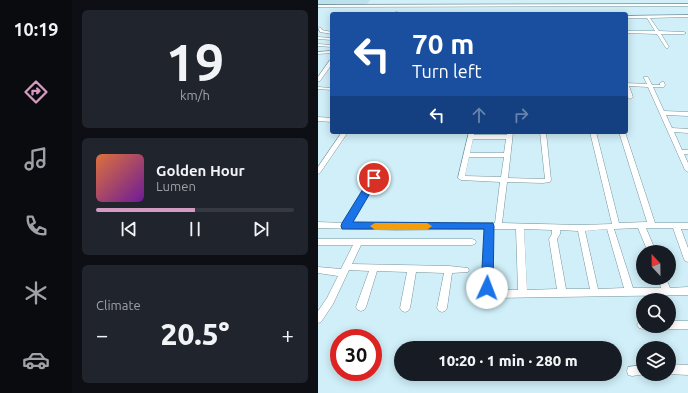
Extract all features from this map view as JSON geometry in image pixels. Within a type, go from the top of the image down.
[{"type":"street","points":[[318,4],[688,4]]},
{"type":"street","points":[[628,17],[688,16]]},
{"type":"street","points":[[648,17],[656,33],[667,47]]},
{"type":"street","points":[[318,28],[321,31],[330,33]]},
{"type":"street","points":[[628,32],[684,33]]},
{"type":"street","points":[[318,38],[330,39]]},
{"type":"street","points":[[318,53],[330,52]]},
{"type":"street","points":[[318,80],[330,64]]},
{"type":"street","points":[[646,78],[688,170]]},
{"type":"street","points":[[628,84],[662,86],[662,83]]},
{"type":"street","points":[[318,88],[330,89]]},
{"type":"street","points":[[628,90],[630,97]]},
{"type":"street","points":[[663,113],[688,114]]},
{"type":"street","points":[[318,120],[330,120]]},
{"type":"street","points":[[670,130],[688,131]]},
{"type":"street","points":[[318,172],[344,134]]},
{"type":"street","points":[[544,134],[548,180],[504,180],[461,178],[472,135],[509,135],[504,180],[494,226],[487,288],[494,294],[688,291]]},
{"type":"street","points":[[593,134],[613,226],[630,292]]},
{"type":"street","points":[[623,134],[652,226]]},
{"type":"street","points":[[680,152],[688,152]]},
{"type":"street","points":[[467,155],[507,155]]},
{"type":"street","points":[[346,226],[381,166]]},
{"type":"street","points":[[641,225],[649,245]]},
{"type":"street","points":[[318,226],[520,226],[556,228],[641,225],[688,226]]},
{"type":"street","points":[[520,226],[523,293]]},
{"type":"street","points":[[676,226],[688,259]]},
{"type":"street","points":[[556,228],[556,234],[553,239],[562,292]]},
{"type":"street","points":[[580,228],[595,293]]},
{"type":"street","points":[[318,242],[472,242]]},
{"type":"street","points":[[318,319],[322,307],[344,270],[358,242]]},
{"type":"street","points":[[361,308],[374,268]]},
{"type":"street","points":[[318,270],[374,268],[465,270]]},
{"type":"street","points":[[405,308],[412,268]]},
{"type":"street","points":[[442,308],[449,269]]},
{"type":"street","points":[[665,285],[667,291]]},
{"type":"street","points":[[676,325],[688,325]]},
{"type":"street","points":[[676,370],[688,370]]},
{"type":"street","points":[[632,371],[636,371]]},
{"type":"shaded area","points":[[318,0],[370,0],[367,4],[318,4]]},
{"type":"waterway","points":[[318,5],[336,5]]},
{"type":"slow traffic","points":[[375,226],[427,226]]},
{"type":"route","points":[[374,178],[346,226],[489,226],[487,288]]}]
